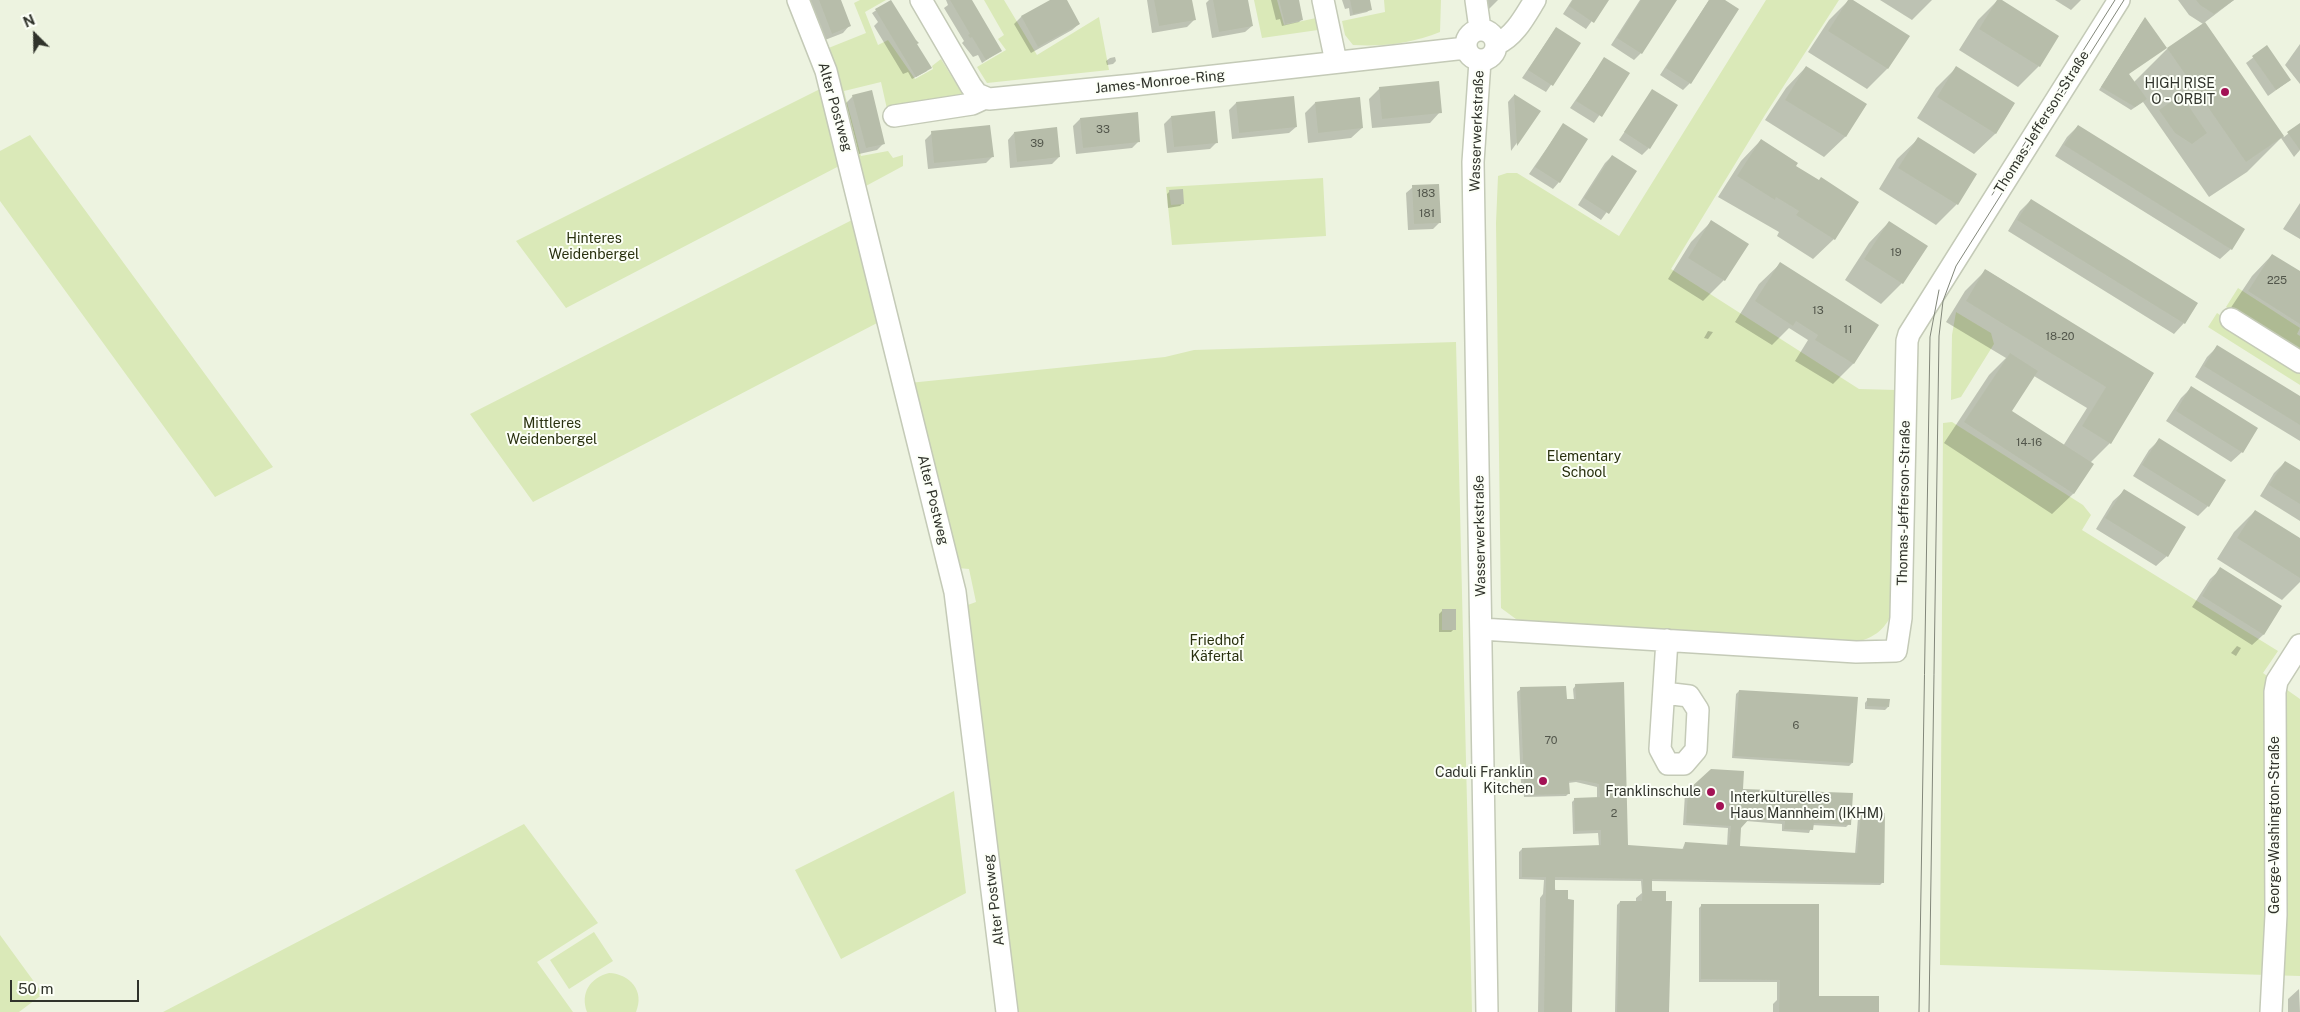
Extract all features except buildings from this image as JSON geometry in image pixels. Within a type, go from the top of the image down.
[{"type":"street","name":"Alter Postweg","points":[[798,0],[829,80],[956,592],[1007,1012]]},
{"type":"street","points":[[921,0],[977,94],[985,98]]},
{"type":"street","points":[[1323,0],[1336,62]]},
{"type":"street","points":[[1476,0],[1480,29]]},
{"type":"street","points":[[1497,44],[1504,41],[1521,22],[1535,0]]},
{"type":"street","name":"Thomas-Jefferson-Straße","points":[[1481,629],[1856,652],[1896,651],[1901,618],[1907,341],[1909,334],[2119,0]]},
{"type":"street","points":[[1480,29],[1492,34],[1497,44],[1494,54],[1486,60],[1473,54],[1467,39],[1472,32],[1480,29]]},
{"type":"street","name":"James-Monroe-Ring","points":[[894,116],[972,104],[985,98],[1133,85],[1336,62],[1473,54]]},
{"type":"street","name":"Wasserwerkstraße","points":[[1473,54],[1473,162],[1487,1012]]},
{"type":"street","points":[[2230,319],[2300,362]]},
{"type":"street","points":[[1664,694],[1667,640]]},
{"type":"street","name":"George-Washington-Straße","points":[[2271,1012],[2276,915],[2275,692],[2277,681],[2300,645]]},
{"type":"green space","points":[[860,0],[886,0],[865,12],[878,45],[888,40],[915,79],[933,69],[932,66],[941,59],[965,98],[887,109],[881,82],[844,91],[861,156],[888,151],[893,158],[903,155],[903,166],[864,187],[826,49],[866,33],[854,3]]},
{"type":"green space","points":[[984,0],[1004,0],[1037,55],[1099,17],[1109,70],[987,83],[977,67],[1006,50],[998,39],[1004,35]]},
{"type":"green space","points":[[1254,0],[1277,0],[1284,25],[1316,18],[1318,30],[1262,38]]},
{"type":"green space","points":[[1384,0],[1441,0],[1440,32],[1398,43],[1353,45],[1345,35],[1342,21],[1385,12]]},
{"type":"green space","name":"Elementary School","points":[[1766,0],[1839,0],[1765,115],[1671,269],[1859,389],[1897,390],[1893,612],[1880,630],[1861,641],[1520,622],[1501,608],[1496,223],[1498,176],[1507,173],[1517,173],[1619,236]]},
{"type":"green space","name":"Hinteres Weidenbergel","points":[[820,89],[841,165],[566,308],[516,241]]},
{"type":"green space","points":[[30,135],[273,467],[215,497],[0,201],[0,151]]},
{"type":"green space","points":[[1323,178],[1326,236],[1172,245],[1166,187]]},
{"type":"green space","name":"Mittleres Weidenbergel","points":[[854,219],[879,322],[533,502],[470,414]]},
{"type":"green space","points":[[2238,288],[2300,328],[2297,334],[2300,336],[2300,355],[2226,307]]},
{"type":"green space","points":[[1956,312],[1991,333],[1994,344],[1961,397],[1951,400],[1952,335]]},
{"type":"green space","points":[[2217,313],[2300,366],[2300,385],[2208,327]]},
{"type":"green space","name":"Friedhof Käfertal","points":[[1456,342],[1472,1012],[1013,1012],[965,606],[976,602],[969,569],[958,568],[909,383],[1165,357],[1194,350]]},
{"type":"green space","points":[[1952,422],[2083,505],[2091,515],[2082,530],[2278,651],[2263,673],[2300,699],[2300,976],[1940,965],[1943,423]]},
{"type":"green space","points":[[954,791],[966,893],[841,959],[795,870]]},
{"type":"green space","points":[[524,824],[598,923],[537,962],[573,1012],[163,1012]]},
{"type":"green space","points":[[594,932],[613,961],[569,989],[550,960]]},
{"type":"green space","points":[[0,935],[43,994],[19,1012],[0,1012]]},
{"type":"green space","points":[[609,973],[617,974],[634,985],[639,997],[636,1012],[587,1012],[585,999],[588,987],[602,975]]},
{"type":"tram line","points":[[1992,195],[2115,0]]},
{"type":"tram line","points":[[1929,1012],[1939,336],[1943,301],[1956,266],[2124,0]]},
{"type":"tram line","points":[[1919,1012],[1930,337],[1939,290]]},
{"type":"place","name":"HIGH RISE O - ORBIT","points":[[2225,92]]},
{"type":"place","name":"Caduli Franklin Kitchen","points":[[1543,781]]},
{"type":"place","name":"Franklinschule","points":[[1711,792]]},
{"type":"place","name":"Interkulturelles Haus Mannheim (IKHM)","points":[[1720,806]]}]
